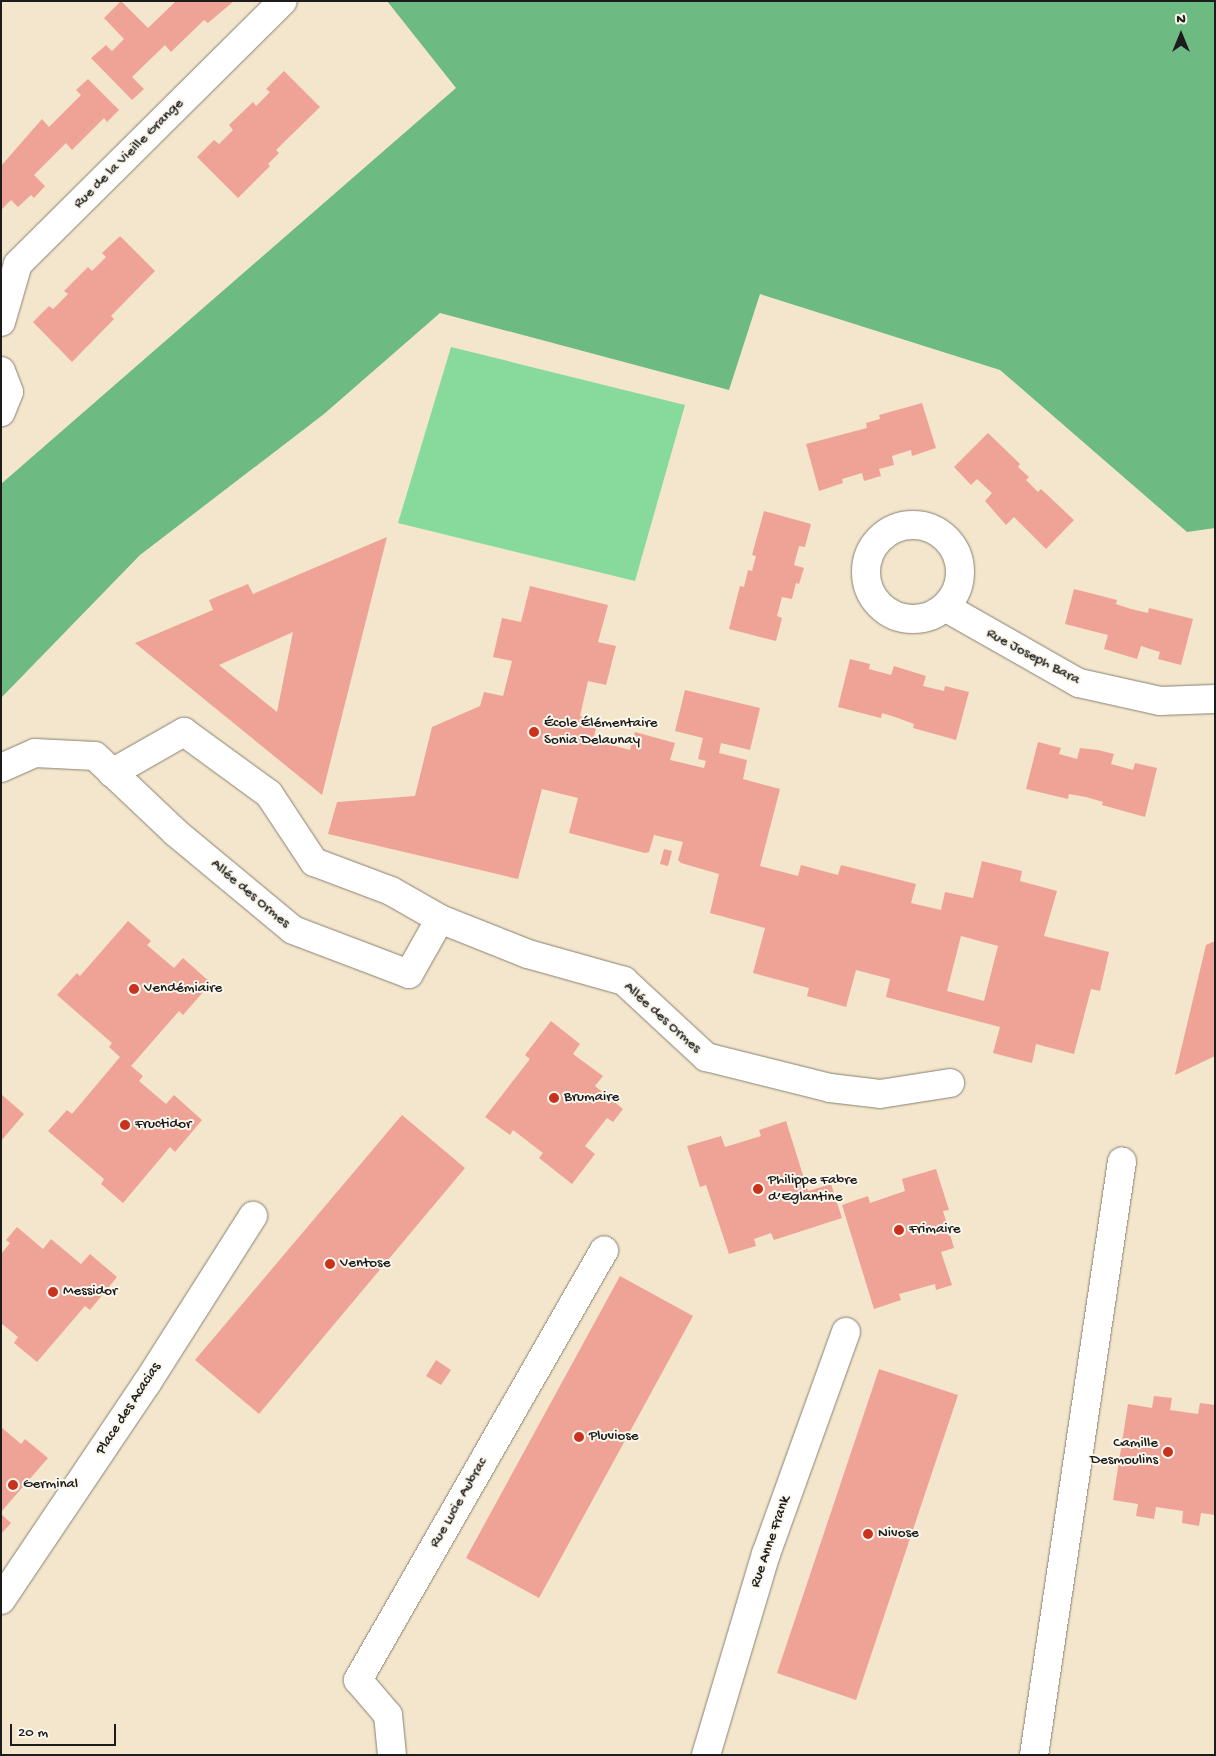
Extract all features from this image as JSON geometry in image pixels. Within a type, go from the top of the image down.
[{"type":"street","name":"Rue de la Vieille Grange","points":[[1,322],[18,264],[283,1]]},
{"type":"street","points":[[1,371],[7,379],[9,392],[1,412]]},
{"type":"street","name":"Rue Joseph Bara","points":[[945,607],[1078,683],[1160,701],[1215,699]]},
{"type":"street","name":"Allée des Ormes","points":[[112,773],[184,732],[269,794],[314,862],[391,891],[440,919],[528,954],[624,981],[706,1057],[830,1088],[880,1094],[950,1083]]},
{"type":"street","name":"Allée des Ormes","points":[[1,768],[35,753],[95,756],[174,832],[293,930],[409,974],[440,919]]},
{"type":"street","points":[[1034,1755],[1122,1161]]},
{"type":"street","name":"Place des Acacias","points":[[1,1600],[147,1383],[253,1216]]},
{"type":"street","name":"Rue Lucie Aubrac","points":[[392,1755],[388,1715],[358,1680],[604,1251]]},
{"type":"street","name":"Rue Anne Frank","points":[[706,1755],[766,1554],[846,1332]]},
{"type":"green space","points":[[387,1],[1215,1],[1215,528],[1187,532],[1000,370],[760,294],[729,390],[440,313],[324,414],[140,555],[1,698],[1,484],[456,88]]},
{"type":"green space","points":[[451,347],[685,405],[635,581],[398,523]]},
{"type":"building","points":[[121,1],[148,28],[176,1],[234,1],[208,23],[204,20],[171,52],[165,45],[132,77],[144,89],[132,100],[91,58],[106,45],[112,51],[124,39],[104,18]]},
{"type":"building","points":[[284,71],[320,107],[276,150],[279,153],[268,164],[270,166],[238,198],[197,157],[214,140],[219,144],[233,130],[229,125],[253,102],[256,106],[270,92],[266,89]]},
{"type":"building","points":[[88,79],[119,110],[107,122],[104,118],[72,150],[66,143],[34,175],[45,186],[34,198],[31,195],[18,207],[11,200],[1,210],[1,166],[42,119],[49,127],[81,95],[76,90]]},
{"type":"building","points":[[120,236],[155,271],[111,316],[114,319],[72,362],[33,322],[49,306],[53,309],[68,294],[64,291],[88,267],[92,271],[106,257],[102,253]]},
{"type":"building","points":[[922,403],[936,448],[912,456],[911,450],[892,456],[894,465],[879,469],[881,476],[864,481],[862,473],[842,479],[843,483],[819,491],[806,444],[867,428],[866,423],[880,419],[879,415]]},
{"type":"building","points":[[988,433],[1020,464],[1018,467],[1029,477],[1026,480],[1038,492],[1041,489],[1074,520],[1046,549],[1014,517],[1006,525],[985,501],[992,493],[977,479],[971,485],[954,467]]},
{"type":"building","points":[[764,511],[811,524],[805,547],[799,546],[794,565],[804,568],[799,584],[796,583],[792,599],[782,597],[777,616],[782,618],[776,641],[729,629],[740,586],[744,587],[748,570],[752,571],[756,556],[752,555]]},
{"type":"building","points":[[387,537],[322,795],[135,643],[213,610],[209,600],[248,584],[253,594]],"holes":[[[293,632],[277,712],[219,665]]]},
{"type":"building","points":[[530,586],[608,605],[598,642],[616,646],[606,685],[588,681],[580,716],[598,721],[593,740],[630,750],[635,732],[675,743],[670,760],[704,768],[706,761],[698,759],[703,738],[675,731],[685,690],[760,708],[750,750],[721,743],[719,753],[747,760],[743,779],[780,789],[760,866],[798,876],[801,865],[838,875],[841,865],[916,884],[911,903],[941,910],[945,892],[973,898],[982,861],[1022,871],[1020,881],[1057,891],[1044,936],[1109,952],[1100,991],[1091,989],[1074,1054],[1036,1044],[1032,1063],[993,1053],[1000,1027],[886,997],[890,979],[856,970],[846,1007],[807,996],[809,988],[753,973],[765,928],[710,913],[719,874],[681,863],[678,860],[683,842],[654,835],[649,852],[645,853],[569,833],[578,798],[542,789],[518,879],[328,834],[337,802],[415,796],[432,727],[480,706],[484,692],[503,696],[512,661],[493,657],[502,618],[521,622]],"holes":[[[961,936],[998,946],[984,1001],[947,991]]]},
{"type":"building","points":[[1074,589],[1117,600],[1116,604],[1131,609],[1148,613],[1149,608],[1193,619],[1181,665],[1158,659],[1160,652],[1141,646],[1137,659],[1104,649],[1108,635],[1065,624]]},
{"type":"building","points":[[850,659],[870,664],[869,669],[891,675],[894,666],[926,676],[923,686],[944,691],[945,686],[969,692],[956,740],[913,728],[914,724],[882,713],[881,718],[838,707]]},
{"type":"building","points":[[1038,742],[1061,748],[1059,754],[1077,759],[1080,748],[1098,750],[1114,754],[1111,764],[1133,770],[1135,763],[1157,768],[1145,817],[1102,805],[1103,802],[1086,797],[1069,794],[1068,799],[1026,789]]},
{"type":"building","points":[[664,849],[672,851],[668,866],[660,864]]},
{"type":"building","points":[[128,921],[151,941],[147,945],[174,968],[183,958],[211,983],[183,1015],[179,1011],[131,1066],[143,1076],[139,1081],[166,1104],[174,1095],[202,1120],[175,1152],[170,1147],[123,1203],[101,1184],[104,1179],[48,1131],[67,1110],[72,1114],[120,1057],[109,1047],[112,1043],[57,995],[77,973],[80,976]]},
{"type":"building","points":[[1215,941],[1215,1056],[1175,1075],[1206,945]]},
{"type":"building","name":"Brumaire","points":[[551,1021],[580,1044],[573,1054],[603,1076],[595,1086],[623,1109],[613,1122],[607,1118],[585,1146],[595,1154],[572,1184],[539,1158],[543,1153],[513,1130],[510,1135],[485,1117],[530,1059],[525,1055]]},
{"type":"building","points":[[1,1094],[24,1114],[1,1141]]},
{"type":"building","name":"Ventose","points":[[402,1115],[465,1168],[259,1414],[195,1360]]},
{"type":"building","name":"Philippe Fabre d’Eglantine","points":[[786,1121],[808,1191],[831,1184],[842,1218],[774,1240],[771,1233],[754,1239],[756,1246],[729,1254],[706,1185],[700,1187],[687,1146],[721,1136],[725,1147],[761,1136],[759,1130]]},
{"type":"building","name":"Frimaire","points":[[936,1169],[949,1210],[943,1211],[954,1248],[941,1252],[952,1285],[936,1290],[935,1284],[899,1294],[901,1300],[874,1309],[842,1205],[868,1196],[870,1203],[905,1191],[902,1179]]},
{"type":"building","name":"Messidor","points":[[17,1227],[43,1249],[51,1239],[81,1264],[90,1254],[117,1277],[90,1310],[85,1306],[37,1362],[14,1343],[18,1337],[1,1323],[1,1254],[10,1243],[6,1240]]},
{"type":"building","name":"Pluviose","points":[[620,1276],[693,1316],[539,1598],[466,1558]]},
{"type":"building","points":[[436,1360],[451,1370],[441,1385],[426,1376]]},
{"type":"building","name":"Nivose","points":[[879,1369],[958,1395],[856,1700],[777,1673]]},
{"type":"building","name":"Camille Desmoulins","points":[[1154,1396],[1172,1398],[1170,1410],[1198,1414],[1200,1403],[1215,1405],[1215,1515],[1201,1513],[1199,1526],[1182,1523],[1183,1511],[1156,1507],[1154,1519],[1136,1516],[1138,1504],[1113,1500],[1128,1404],[1152,1408]]},
{"type":"building","name":"Germinal","points":[[1,1427],[21,1444],[25,1439],[48,1458],[1,1512]]},
{"type":"building","name":"Germinal","points":[[1,1514],[11,1523],[1,1534]]},
{"type":"place","name":"École Élémentaire Sonia Delaunay","points":[[534,732]]},
{"type":"place","name":"Vendémiaire","points":[[134,989]]},
{"type":"place","name":"Brumaire","points":[[554,1098]]},
{"type":"place","name":"Fructidor","points":[[125,1125]]},
{"type":"place","name":"Philippe Fabre d’Eglantine","points":[[758,1189]]},
{"type":"place","name":"Frimaire","points":[[899,1230]]},
{"type":"place","name":"Ventose","points":[[330,1264]]},
{"type":"place","name":"Messidor","points":[[53,1292]]},
{"type":"place","name":"Pluviose","points":[[579,1437]]},
{"type":"place","name":"Camille Desmoulins","points":[[1168,1452]]},
{"type":"place","name":"Germinal","points":[[13,1485]]},
{"type":"place","name":"Nivose","points":[[868,1534]]}]
